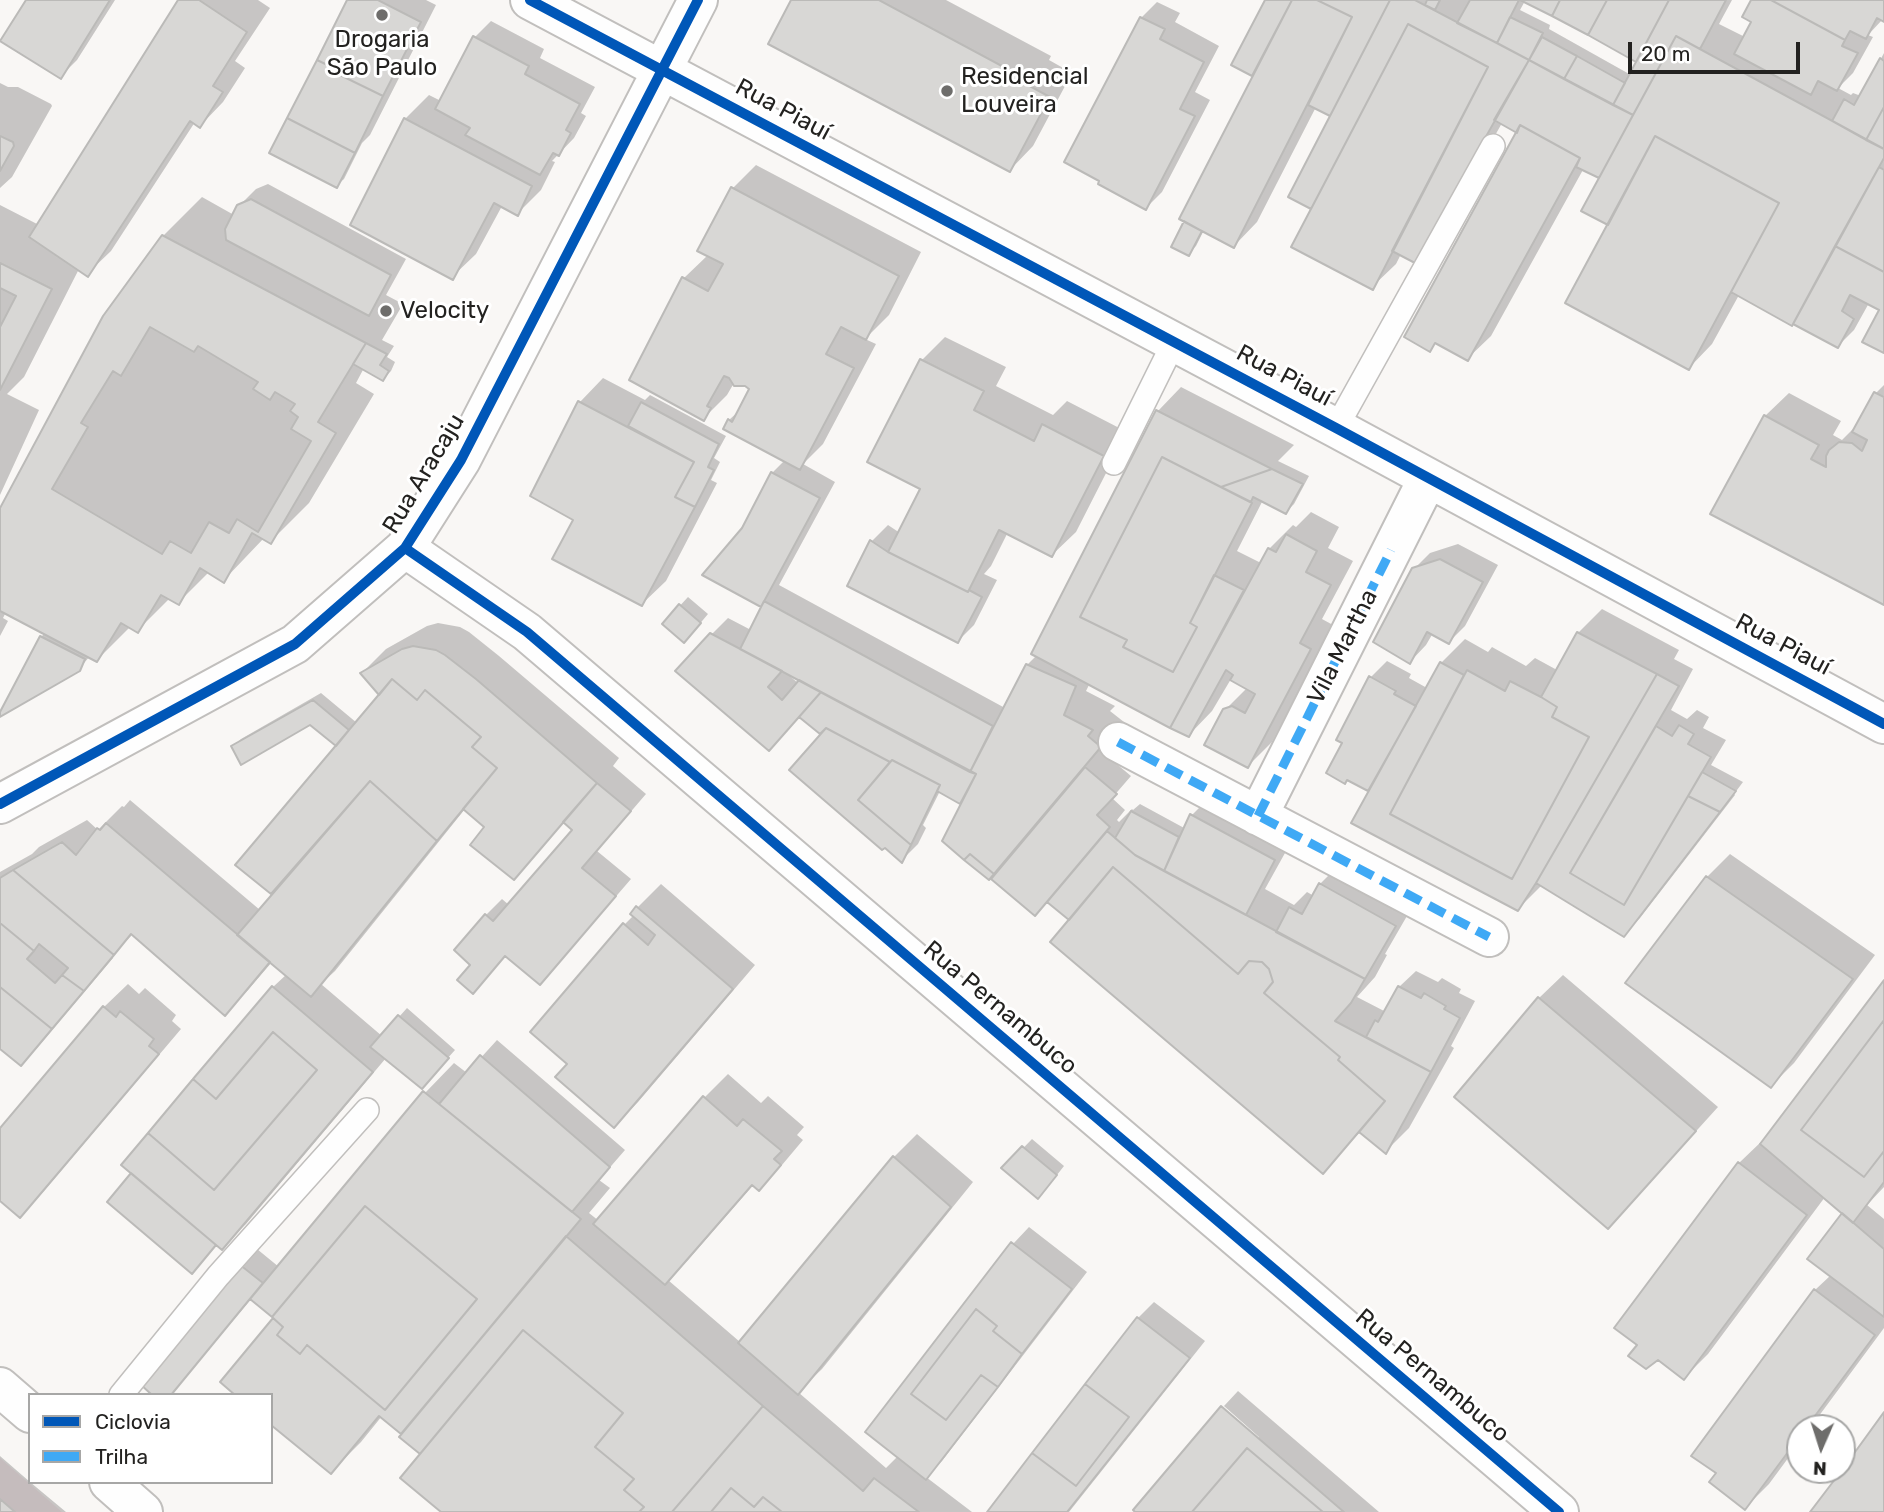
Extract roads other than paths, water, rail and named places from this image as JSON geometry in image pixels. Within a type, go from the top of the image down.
[{"type":"street","name":"Rua Piauí","points":[[530,0],[1336,428],[1884,724]]},
{"type":"street","name":"Rua Aracaju","points":[[0,804],[295,643],[405,548],[461,460],[698,0]]},
{"type":"street","name":"Vila Martha","points":[[1258,816],[1428,478]]},
{"type":"street","name":"Rua Pernambuco","points":[[405,548],[527,632],[1559,1512]]},
{"type":"street","points":[[1118,742],[1489,937]]},
{"type":"street","points":[[0,1387],[28,1411]]},
{"type":"street","points":[[111,1484],[143,1512]]},
{"type":"lane","points":[[1336,428],[1493,146]]},
{"type":"lane","points":[[1114,463],[1174,342]]},
{"type":"lane","points":[[123,1393],[218,1276],[367,1110]]},
{"type":"place","name":"Drogaria São Paulo","points":[[382,15]]},
{"type":"place","name":"Residencial Louveira","points":[[947,91]]},
{"type":"place","name":"Velocity","points":[[386,311]]}]
